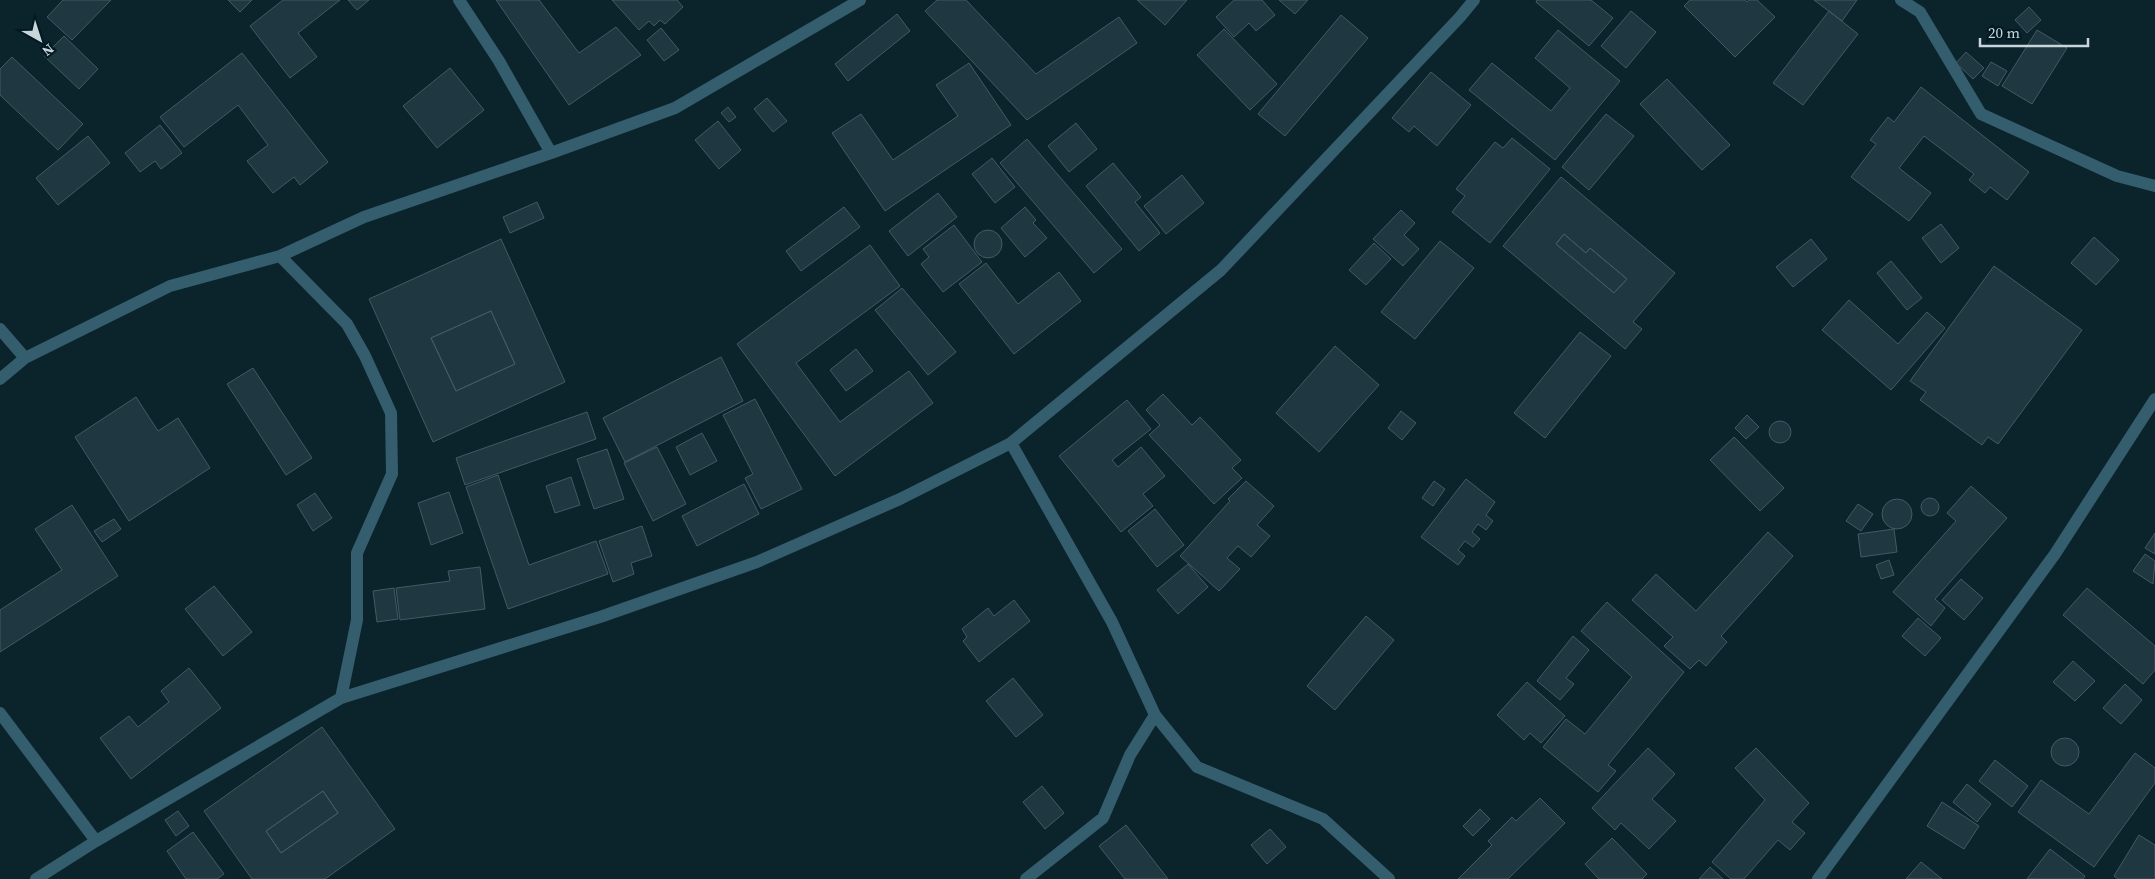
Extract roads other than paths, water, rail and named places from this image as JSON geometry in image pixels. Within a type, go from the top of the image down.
[{"type":"street","points":[[458,0],[499,61],[551,152]]},
{"type":"street","points":[[0,379],[25,358],[170,286],[280,256],[364,217],[675,108],[860,0]]},
{"type":"street","points":[[36,879],[96,841],[341,698],[600,616],[757,562],[900,499],[1012,443],[1221,270],[1474,0]]},
{"type":"street","points":[[1901,0],[1920,12],[1981,114],[2117,176],[2155,186]]},
{"type":"street","points":[[280,256],[347,324],[365,356],[391,413],[392,474],[357,553],[357,620],[341,698]]},
{"type":"street","points":[[0,329],[25,358]]},
{"type":"street","points":[[1818,879],[2055,554],[2155,400]]},
{"type":"street","points":[[1012,443],[1112,622],[1156,715],[1197,767],[1323,819],[1390,879]]},
{"type":"street","points":[[0,713],[96,841]]},
{"type":"street","points":[[1026,879],[1102,818],[1130,755],[1156,715]]}]
